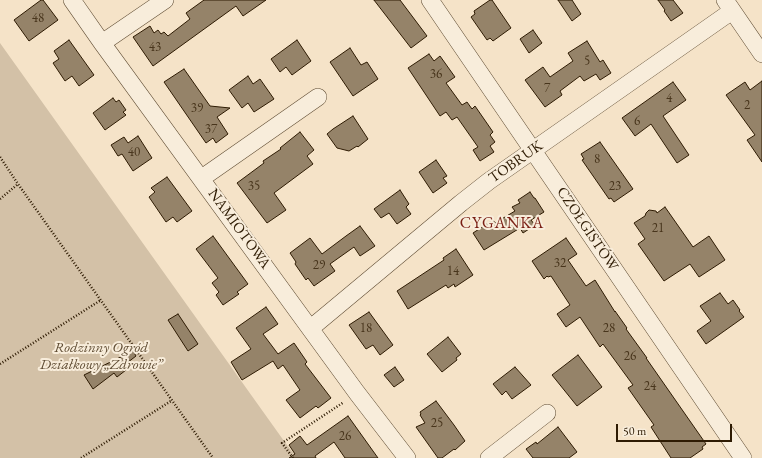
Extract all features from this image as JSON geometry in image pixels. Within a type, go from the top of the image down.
[{"type":"street","name":"NAMIOTOWA","points":[[72,0],[357,392],[407,458]]},
{"type":"street","points":[[102,43],[165,0]]},
{"type":"street","name":"CZOŁGISTÓW","points":[[430,0],[534,150],[638,306],[743,458]]},
{"type":"street","points":[[729,6],[762,54]]},
{"type":"street","name":"TOBRUK","points":[[311,328],[489,181],[534,150],[729,6]]},
{"type":"street","points":[[202,178],[318,98]]},
{"type":"street","points":[[489,458],[547,413]]},
{"type":"path","points":[[0,157],[212,458]]},
{"type":"path","points":[[0,199],[18,184]]},
{"type":"path","points":[[0,364],[101,300]]},
{"type":"path","points":[[293,458],[282,443],[357,392]]},
{"type":"path","points":[[81,458],[171,401]]},
{"type":"green space","name":"Rodzinny Ogród Działkowy „Zdrowie”","points":[[0,43],[284,441],[297,458],[0,458]]},
{"type":"building","points":[[43,0],[58,20],[29,41],[14,20]]},
{"type":"building","points":[[204,0],[266,0],[243,16],[236,6],[153,66],[133,37],[150,26],[154,33],[158,30],[161,34],[164,32],[168,36],[190,19],[186,13]]},
{"type":"building","points":[[374,0],[400,0],[427,36],[411,48]]},
{"type":"building","points":[[492,0],[511,28],[493,41],[490,38],[487,40],[471,17],[475,14],[474,11]]},
{"type":"building","points":[[558,0],[572,0],[581,14],[572,21]]},
{"type":"building","points":[[658,0],[673,0],[683,13],[671,21]]},
{"type":"building","points":[[533,30],[542,43],[529,53],[520,39]]},
{"type":"building","points":[[69,40],[94,75],[79,86],[72,76],[65,81],[53,63],[59,59],[54,51]]},
{"type":"building","points":[[297,40],[311,61],[292,75],[286,67],[280,72],[271,59]]},
{"type":"building","points":[[587,41],[600,62],[603,60],[611,73],[600,80],[596,74],[584,81],[580,76],[560,91],[562,95],[545,107],[525,80],[543,67],[550,77],[573,61],[568,53]]},
{"type":"building","points":[[350,48],[361,65],[367,62],[378,79],[353,96],[330,62]]},
{"type":"building","points":[[429,54],[434,61],[440,56],[455,77],[446,83],[462,105],[467,102],[472,109],[475,106],[493,132],[490,135],[495,142],[490,146],[494,152],[480,161],[473,150],[478,147],[457,117],[452,120],[446,112],[440,116],[408,68]]},
{"type":"building","points":[[184,69],[210,106],[230,108],[217,117],[228,134],[216,143],[213,138],[206,143],[164,82]]},
{"type":"building","points":[[248,76],[253,84],[260,79],[274,99],[254,112],[248,103],[242,108],[229,90]]},
{"type":"building","points":[[762,81],[762,162],[747,140],[755,135],[726,95],[745,82],[750,90]]},
{"type":"building","points":[[673,82],[686,100],[663,116],[689,155],[677,163],[651,124],[635,136],[622,118]]},
{"type":"building","points":[[113,98],[116,102],[119,100],[126,110],[123,112],[126,115],[105,130],[93,113]]},
{"type":"building","points":[[353,116],[368,139],[358,147],[357,146],[349,151],[337,148],[327,134]]},
{"type":"building","points":[[300,132],[314,150],[307,156],[313,164],[274,193],[286,210],[267,223],[237,183],[264,163],[263,161],[281,149],[280,148]]},
{"type":"building","points":[[138,136],[152,158],[133,171],[122,154],[118,156],[111,145],[124,137],[128,143]]},
{"type":"building","points":[[600,142],[633,189],[614,202],[611,198],[609,199],[582,160],[584,159],[581,154]]},
{"type":"building","points":[[436,160],[447,176],[443,178],[447,183],[433,193],[419,172]]},
{"type":"building","points":[[167,177],[192,211],[177,222],[173,217],[166,222],[149,197],[155,192],[151,188]]},
{"type":"building","points":[[400,190],[409,204],[406,207],[411,214],[397,224],[389,213],[381,218],[374,209]]},
{"type":"building","points":[[530,192],[544,212],[531,220],[535,225],[523,233],[520,228],[484,250],[473,233],[493,220],[495,223],[515,211],[512,207],[520,203],[518,200]]},
{"type":"building","points":[[665,207],[693,247],[709,236],[725,260],[699,277],[690,264],[664,281],[638,244],[645,239],[634,223],[645,216],[649,210],[656,211],[657,213]]},
{"type":"building","points":[[360,226],[375,246],[360,256],[354,247],[330,264],[335,271],[314,286],[308,278],[306,280],[295,264],[296,262],[290,253],[310,238],[322,254]]},
{"type":"building","points":[[213,236],[248,284],[237,292],[239,294],[223,305],[216,295],[219,292],[212,283],[218,278],[196,249]]},
{"type":"building","points":[[566,238],[577,254],[568,260],[586,286],[595,280],[627,328],[626,329],[706,444],[702,447],[703,449],[690,458],[671,458],[651,427],[654,425],[628,388],[633,385],[603,344],[600,347],[580,317],[566,327],[557,314],[570,305],[551,276],[547,276],[544,279],[532,261]]},
{"type":"building","points":[[456,249],[473,275],[455,287],[454,284],[448,288],[446,285],[408,309],[397,291],[444,260],[443,258]]},
{"type":"building","points":[[720,293],[728,304],[733,300],[744,317],[706,344],[697,331],[711,321],[700,306]]},
{"type":"building","points":[[266,307],[278,324],[263,334],[278,354],[294,343],[307,362],[305,364],[331,398],[318,408],[316,406],[300,418],[286,400],[300,390],[283,365],[278,369],[273,361],[242,380],[231,362],[251,349],[236,328]]},
{"type":"building","points":[[369,312],[393,345],[380,355],[373,345],[366,349],[349,325]]},
{"type":"building","points":[[178,314],[198,344],[188,351],[168,320]]},
{"type":"building","points":[[448,337],[461,354],[456,358],[457,360],[442,372],[427,354]]},
{"type":"building","points":[[133,351],[136,356],[123,366],[126,370],[117,377],[114,373],[93,389],[84,375]]},
{"type":"building","points":[[578,355],[602,387],[577,406],[552,375]]},
{"type":"building","points":[[395,367],[404,380],[394,387],[384,375]]},
{"type":"building","points":[[515,367],[531,385],[512,399],[506,391],[502,395],[493,384]]},
{"type":"building","points":[[436,401],[465,441],[455,450],[454,449],[442,458],[438,458],[416,427],[425,423],[420,415],[420,412]]},
{"type":"building","points":[[348,416],[378,458],[345,458],[334,442],[315,456],[316,458],[289,458],[295,454],[289,445],[300,436],[307,445]]},
{"type":"building","points":[[558,427],[577,452],[569,458],[533,458],[526,449],[536,442],[537,444]]},
{"type":"district","name":"CYGANKA","points":[[502,224]]}]
